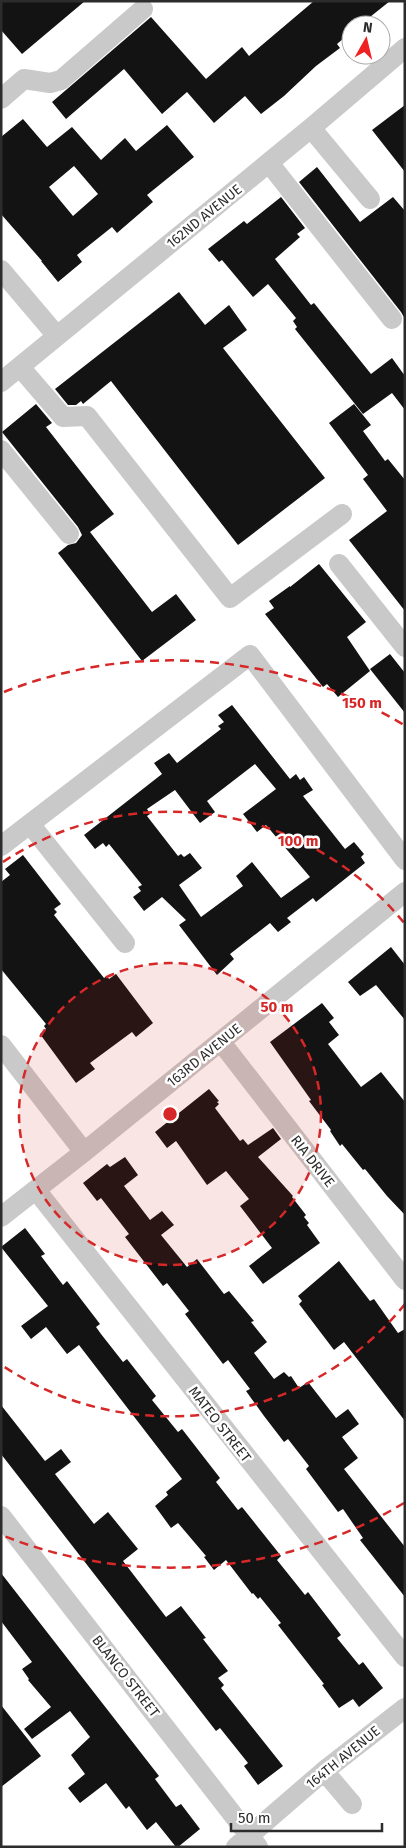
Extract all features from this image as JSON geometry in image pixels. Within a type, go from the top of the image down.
[{"type":"street","points":[[1,99],[24,79],[50,83],[60,80],[143,9]]},
{"type":"street","name":"162ND AVENUE","points":[[1,382],[269,163],[405,48]]},
{"type":"street","points":[[311,128],[370,199]]},
{"type":"street","points":[[269,163],[392,319]]},
{"type":"street","points":[[1,270],[58,336]]},
{"type":"street","points":[[20,367],[63,417],[87,416],[230,598],[342,514]]},
{"type":"street","points":[[1,450],[69,534]]},
{"type":"street","points":[[339,564],[405,647]]},
{"type":"street","points":[[1,846],[250,655],[405,860]]},
{"type":"street","points":[[30,824],[125,943]]},
{"type":"street","name":"163RD AVENUE","points":[[1,1217],[404,895]]},
{"type":"street","name":"RIA DRIVE","points":[[221,1042],[405,1280]]},
{"type":"street","points":[[1,1045],[84,1152]]},
{"type":"street","name":"MATEO STREET","points":[[36,1190],[405,1658]]},
{"type":"street","name":"BLANCO STREET","points":[[1,1516],[248,1843]]},
{"type":"street","name":"164TH AVENUE","points":[[248,1843],[324,1771],[405,1708]]},
{"type":"street","points":[[324,1771],[352,1804]]},
{"type":"building","points":[[1,1],[85,1],[22,54],[1,30]]},
{"type":"building","points":[[314,1],[390,1],[372,15],[341,15],[341,41],[337,44],[340,48],[316,66],[284,96],[261,114],[245,96],[214,123],[187,92],[162,114],[124,69],[66,119],[52,102],[151,17],[206,79],[242,47],[249,56]]},
{"type":"building","points":[[405,105],[405,172],[372,130]]},
{"type":"building","points":[[23,119],[47,147],[72,127],[101,160],[125,138],[136,151],[167,125],[194,157],[147,195],[153,202],[117,233],[112,227],[77,255],[82,262],[58,282],[1,214],[1,137]],"holes":[[[74,166],[98,194],[73,216],[49,187]]]},
{"type":"building","points":[[317,167],[360,222],[393,197],[405,211],[405,319],[299,182]]},
{"type":"building","points":[[281,197],[305,228],[297,234],[300,237],[275,259],[311,305],[314,303],[371,374],[392,358],[405,376],[405,410],[392,393],[363,414],[295,329],[297,327],[293,321],[296,318],[268,284],[253,297],[222,260],[219,262],[208,249],[244,221],[247,224]]},
{"type":"building","points":[[179,292],[205,325],[229,305],[247,330],[223,348],[325,478],[238,545],[111,381],[83,404],[81,401],[76,405],[68,405],[55,389]]},
{"type":"building","points":[[36,404],[52,423],[46,427],[114,514],[90,532],[152,612],[176,594],[196,620],[142,661],[58,553],[68,545],[76,543],[82,535],[78,527],[2,432]]},
{"type":"building","points":[[354,404],[371,425],[363,431],[385,461],[388,459],[405,480],[405,611],[349,540],[387,511],[363,479],[368,475],[329,423]]},
{"type":"building","points":[[319,564],[366,622],[347,637],[370,671],[338,697],[327,684],[323,687],[265,614],[274,608],[269,601]]},
{"type":"building","points":[[390,654],[405,673],[405,713],[370,669]]},
{"type":"building","points":[[232,705],[290,779],[296,774],[300,780],[304,777],[313,790],[303,796],[345,849],[354,842],[364,854],[361,857],[365,863],[316,902],[313,898],[287,918],[291,922],[278,932],[270,923],[230,954],[234,959],[217,975],[179,925],[186,920],[162,897],[144,911],[133,897],[141,891],[138,887],[142,885],[109,844],[106,847],[103,843],[95,849],[84,835],[162,774],[154,763],[169,753],[177,763],[221,729],[218,726],[224,722],[218,715]],"holes":[[[255,764],[276,789],[243,814],[257,832],[266,825],[310,877],[281,898],[252,862],[236,876],[243,886],[201,917],[179,885],[202,868],[190,853],[184,857],[181,854],[178,856],[147,816],[150,814],[147,809],[175,790],[200,823],[215,812],[207,801]]]},
{"type":"building","points":[[23,855],[61,904],[54,909],[57,912],[54,915],[104,978],[107,976],[109,979],[116,974],[153,1023],[136,1037],[132,1032],[90,1063],[95,1069],[76,1083],[40,1034],[46,1029],[44,1026],[46,1024],[1,969],[1,882],[10,875],[5,869]]},
{"type":"building","points":[[391,947],[405,965],[405,1020],[376,985],[360,996],[348,982]]},
{"type":"building","points":[[322,1003],[334,1018],[329,1022],[339,1035],[328,1044],[361,1087],[381,1072],[405,1102],[405,1215],[365,1169],[363,1170],[342,1144],[340,1146],[331,1130],[309,1101],[311,1100],[270,1042]]},
{"type":"building","points":[[209,1089],[219,1101],[215,1108],[240,1141],[243,1139],[248,1145],[273,1128],[281,1139],[258,1157],[293,1196],[306,1215],[304,1217],[309,1223],[307,1225],[320,1243],[263,1284],[249,1266],[272,1248],[240,1206],[249,1199],[226,1171],[207,1185],[176,1141],[167,1148],[155,1132]]},
{"type":"building","points":[[125,1157],[138,1175],[124,1186],[150,1220],[162,1211],[174,1225],[161,1235],[187,1267],[197,1259],[224,1294],[229,1291],[254,1321],[251,1322],[267,1342],[254,1353],[274,1379],[284,1372],[289,1377],[291,1376],[299,1388],[308,1382],[336,1418],[348,1409],[359,1424],[342,1437],[358,1458],[344,1469],[405,1547],[405,1597],[360,1540],[363,1538],[343,1509],[338,1512],[306,1469],[309,1466],[288,1439],[284,1442],[264,1416],[246,1391],[250,1389],[228,1360],[223,1364],[185,1314],[189,1311],[167,1283],[163,1286],[125,1237],[129,1234],[101,1198],[97,1201],[83,1183],[107,1164],[110,1167]]},
{"type":"building","points":[[25,1228],[45,1254],[41,1256],[63,1285],[67,1281],[100,1324],[96,1327],[101,1334],[123,1362],[127,1359],[156,1396],[152,1400],[178,1432],[182,1429],[220,1478],[216,1482],[238,1510],[242,1507],[281,1556],[277,1560],[305,1595],[308,1592],[341,1635],[337,1638],[359,1665],[363,1662],[383,1688],[359,1707],[353,1699],[339,1708],[322,1685],[324,1684],[278,1625],[281,1623],[260,1597],[258,1599],[252,1594],[226,1560],[214,1570],[204,1557],[206,1556],[178,1523],[171,1528],[155,1506],[168,1495],[166,1492],[182,1479],[79,1345],[67,1354],[46,1327],[31,1339],[21,1326],[48,1306],[1,1247]]},
{"type":"building","points":[[339,1261],[370,1301],[374,1299],[398,1333],[405,1329],[405,1421],[344,1342],[334,1350],[299,1304],[302,1301],[298,1296]]},
{"type":"building","points":[[1,1405],[45,1461],[61,1449],[71,1462],[55,1474],[94,1524],[108,1512],[138,1549],[123,1561],[166,1617],[181,1606],[206,1638],[203,1639],[228,1671],[218,1678],[224,1685],[221,1688],[283,1766],[258,1785],[244,1766],[248,1763],[220,1728],[216,1731],[1,1454]]},
{"type":"building","points":[[1,1573],[159,1776],[155,1779],[176,1807],[181,1804],[200,1829],[178,1847],[176,1847],[156,1822],[147,1830],[129,1806],[126,1809],[106,1783],[80,1803],[68,1788],[85,1774],[71,1755],[90,1737],[70,1711],[32,1739],[24,1729],[51,1707],[28,1680],[22,1669],[32,1662],[1,1621]]},
{"type":"building","points":[[1,1705],[41,1756],[1,1787]]}]
